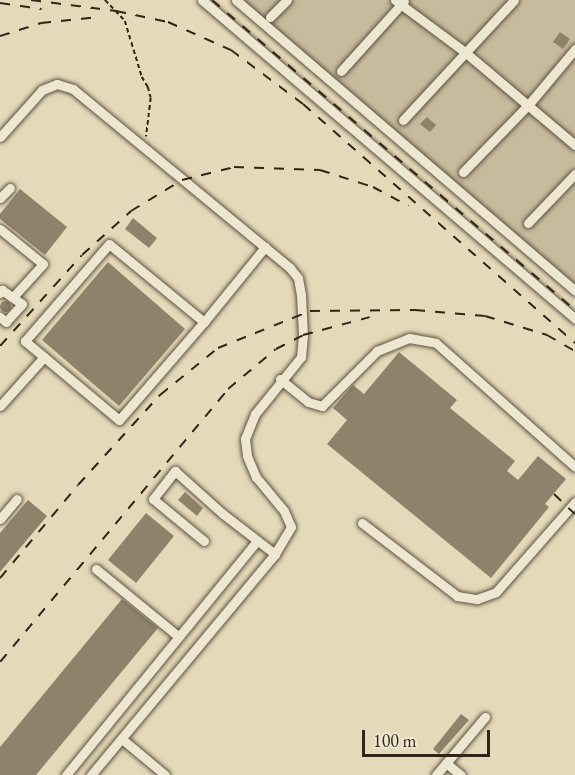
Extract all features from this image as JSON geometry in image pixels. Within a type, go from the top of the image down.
[{"type":"street","points":[[202,0],[575,319]]},
{"type":"street","points":[[236,0],[575,291]]},
{"type":"street","points":[[270,17],[287,0]]},
{"type":"street","points":[[403,120],[513,0]]},
{"type":"street","points":[[341,71],[400,1],[575,145]]},
{"type":"street","points":[[463,172],[528,104],[575,48]]},
{"type":"street","points":[[0,137],[42,90],[57,84],[73,89],[265,247],[298,278],[301,295],[300,357],[280,379],[255,414],[245,439],[247,456],[256,477],[284,511],[291,527],[275,554],[91,775]]},
{"type":"street","points":[[528,223],[575,174]]},
{"type":"street","points":[[0,198],[10,188]]},
{"type":"street","points":[[0,230],[43,264],[13,297]]},
{"type":"street","points":[[204,322],[109,244],[25,341],[119,420],[204,322],[265,247]]},
{"type":"street","points":[[0,293],[2,290],[22,304],[6,322],[0,317]]},
{"type":"street","points":[[280,379],[308,402],[322,406],[377,351],[410,339],[436,343],[575,467]]},
{"type":"street","points":[[0,406],[44,357]]},
{"type":"street","points":[[204,541],[153,499],[175,471],[275,554]]},
{"type":"street","points":[[0,519],[17,499]]},
{"type":"street","points":[[362,523],[457,596],[477,599],[496,592],[575,502]]},
{"type":"street","points":[[66,775],[257,541]]},
{"type":"street","points":[[96,569],[179,637]]},
{"type":"street","points":[[436,775],[485,717]]},
{"type":"street","points":[[122,739],[165,775]]},
{"type":"street","points":[[446,763],[460,775]]},
{"type":"path","points":[[105,0],[125,21],[130,30],[132,47],[151,98],[146,121],[146,150]]},
{"type":"shaded area","points":[[240,0],[575,0],[575,286]]},
{"type":"building","points":[[560,32],[570,39],[563,49],[553,42]]},
{"type":"building","points":[[427,117],[436,125],[430,132],[420,124]]},
{"type":"building","points":[[20,189],[67,227],[45,255],[0,219],[0,214]]},
{"type":"building","points":[[133,218],[157,238],[149,248],[125,229]]},
{"type":"building","points":[[108,262],[185,329],[119,406],[42,340]]},
{"type":"building","points":[[5,301],[9,302],[9,310],[5,311],[1,310],[0,306],[1,302]]},
{"type":"building","points":[[399,352],[457,400],[450,408],[515,461],[507,471],[518,480],[538,456],[566,479],[545,504],[549,507],[491,578],[327,444],[347,420],[333,408],[353,385],[364,394]]},
{"type":"building","points":[[185,492],[203,508],[197,516],[178,500]]},
{"type":"building","points":[[28,500],[47,516],[0,572],[0,533]]},
{"type":"building","points":[[146,513],[174,536],[136,583],[108,560]]},
{"type":"building","points":[[122,599],[158,628],[36,775],[0,775],[0,747]]},
{"type":"building","points":[[461,714],[469,720],[439,754],[433,749]]},
{"type":"railway","points":[[31,0],[116,11],[168,22],[231,50],[303,104],[575,343]]},
{"type":"railway","points":[[212,0],[575,310]]},
{"type":"railway","points":[[0,3],[42,9]]},
{"type":"railway","points":[[0,36],[41,23],[99,17]]},
{"type":"railway","points":[[0,346],[82,255],[131,211],[182,180],[234,167],[320,170],[373,187],[408,206]]},
{"type":"railway","points":[[0,578],[78,485],[160,395],[218,348],[310,311],[415,310],[485,316],[547,335],[575,351]]},
{"type":"railway","points":[[0,662],[228,389],[276,349],[303,335],[370,317]]},
{"type":"railway","points":[[554,494],[575,514]]}]
